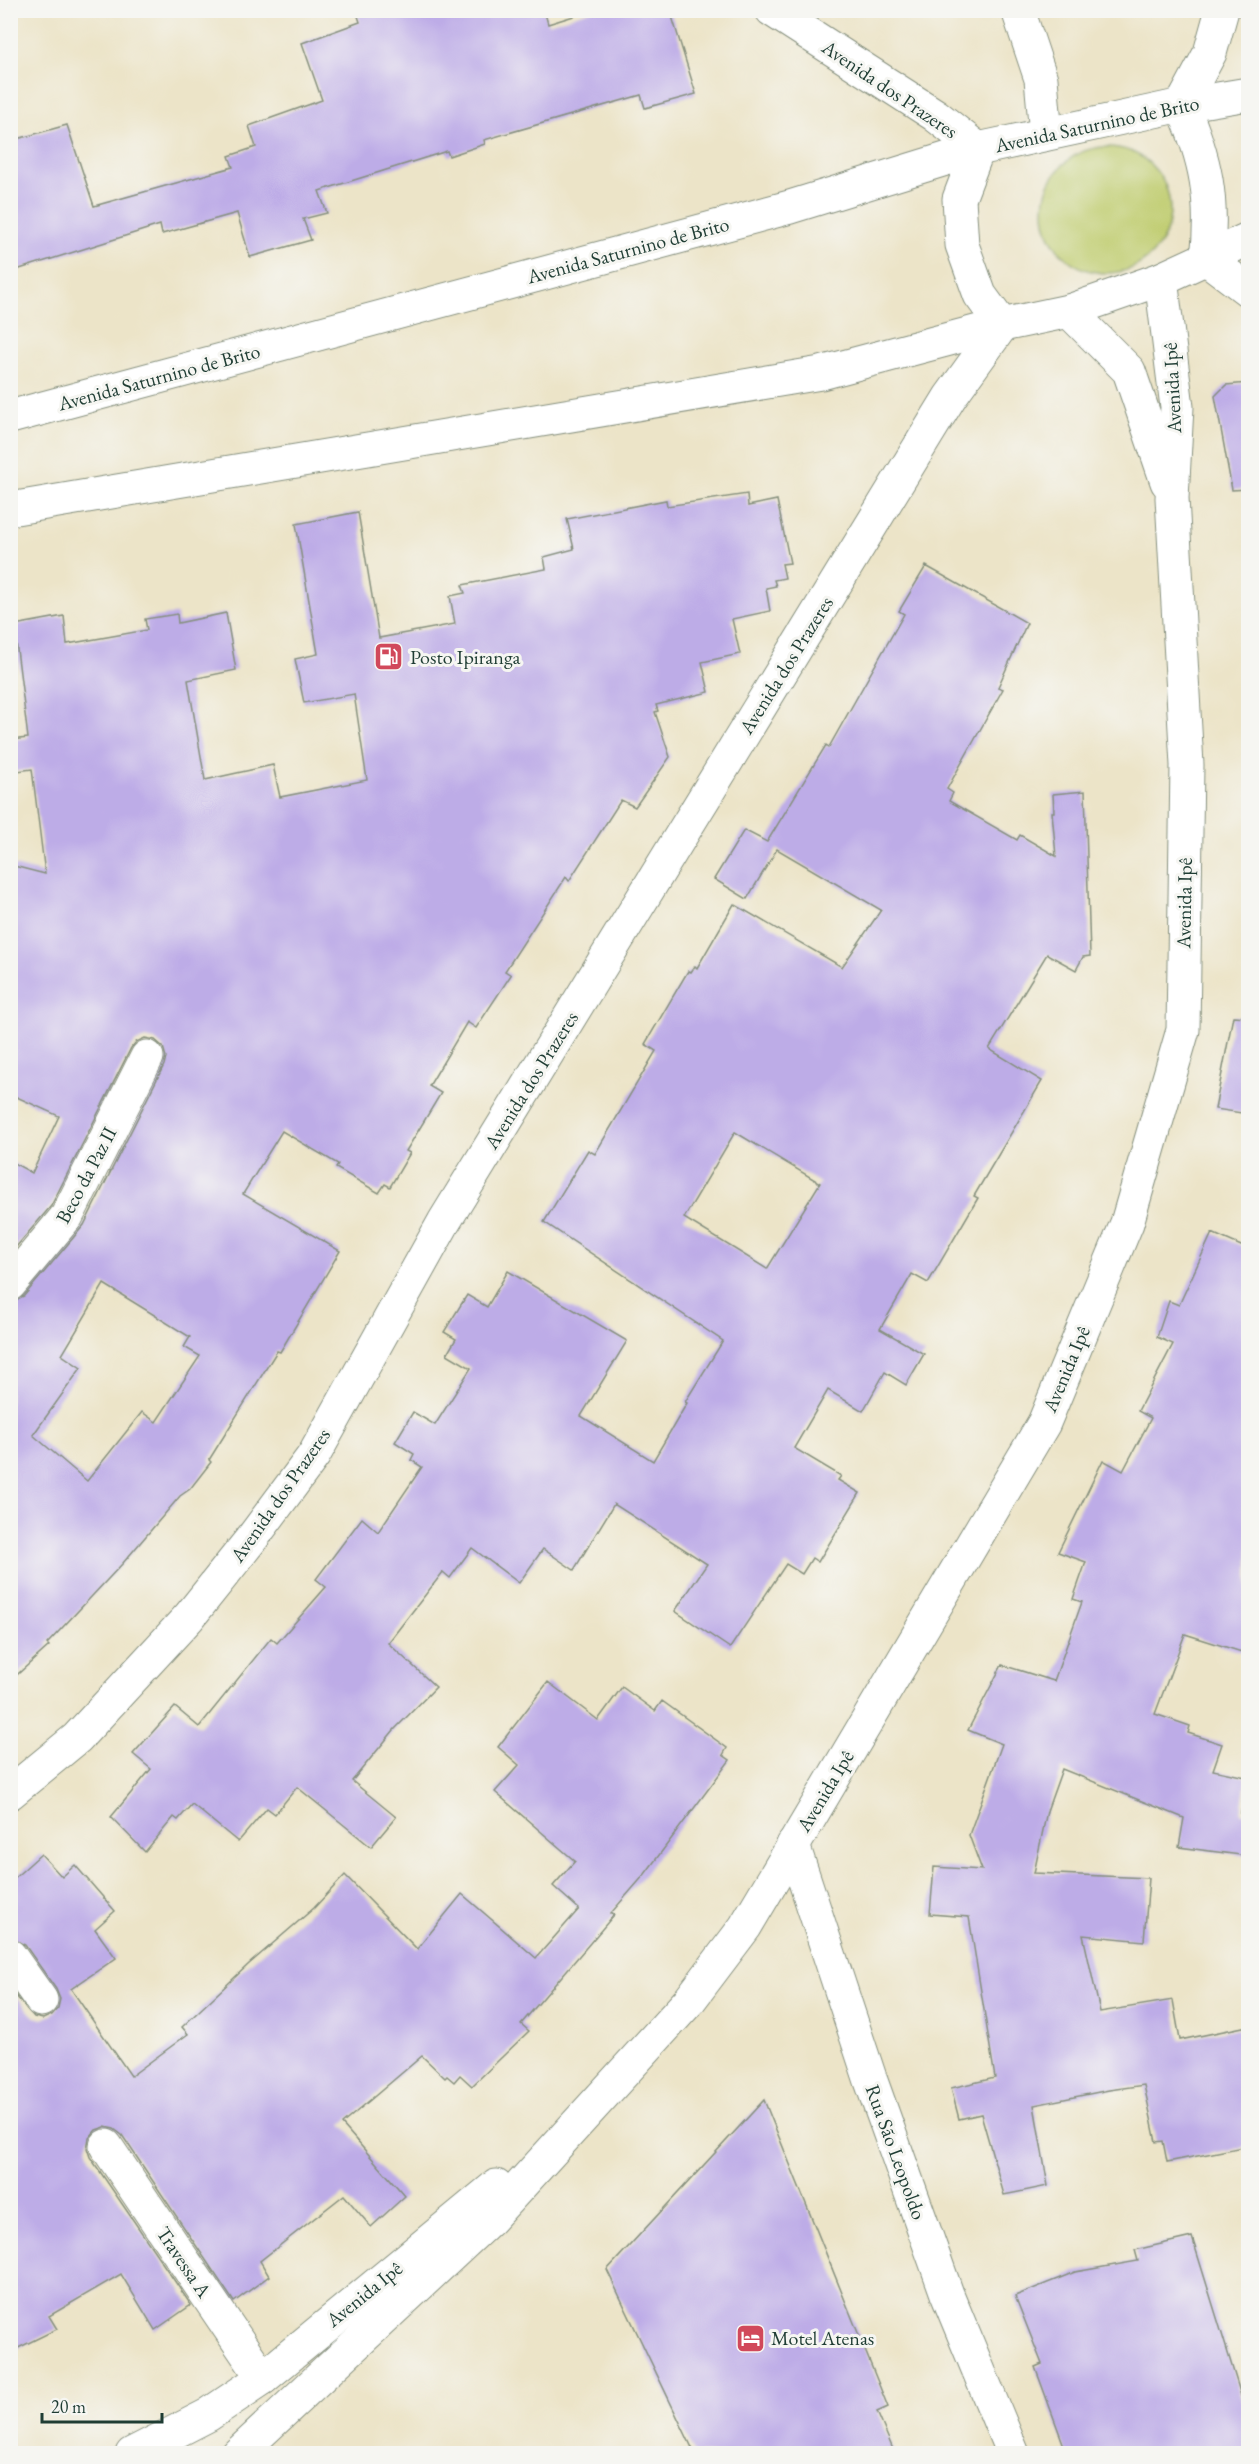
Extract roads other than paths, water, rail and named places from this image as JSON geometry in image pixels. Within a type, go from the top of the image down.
[{"type":"main road","name":"Avenida dos Prazeres","points":[[772,10],[935,115],[978,149]]},
{"type":"main road","points":[[1018,10],[1041,78],[1046,134]]},
{"type":"main road","points":[[1207,259],[1211,222],[1207,178],[1196,135],[1182,105],[1210,53],[1222,10]]},
{"type":"main road","name":"Avenida Saturnino de Brito","points":[[10,417],[790,207],[978,149],[1182,105],[1248,94]]},
{"type":"main road","points":[[978,149],[959,199],[962,245],[980,295],[1002,325]]},
{"type":"main road","points":[[10,509],[821,373],[1002,325],[1069,311],[1161,279],[1248,239]]},
{"type":"main road","points":[[1207,259],[1248,290]]},
{"type":"main road","name":"Avenida Ipê","points":[[238,2454],[490,2219],[688,2001],[745,1927],[1044,1423],[1127,1223],[1183,1030],[1186,765],[1172,498],[1177,407],[1161,279]]},
{"type":"main road","name":"Avenida Ipê","points":[[1069,311],[1129,371],[1172,498]]},
{"type":"main road","name":"Avenida dos Prazeres","points":[[10,1793],[77,1738],[189,1617],[314,1455],[444,1222],[951,397],[1002,325]]},
{"type":"main road","name":"Beco da Paz II","points":[[10,1284],[68,1216],[147,1057]]},
{"type":"main road","name":"Rua São Leopoldo","points":[[793,1845],[871,2081],[943,2283],[1013,2454]]},
{"type":"main road","points":[[10,1956],[40,2000]]},
{"type":"main road","name":"Avenida Ipê","points":[[132,2454],[208,2415],[263,2378],[583,2115]]},
{"type":"main road","name":"Travessa A","points":[[106,2145],[263,2378]]},
{"type":"place","name":"Posto Ipiranga","points":[[389,657]]},
{"type":"place","name":"Motel Atenas","points":[[750,2338]]}]
